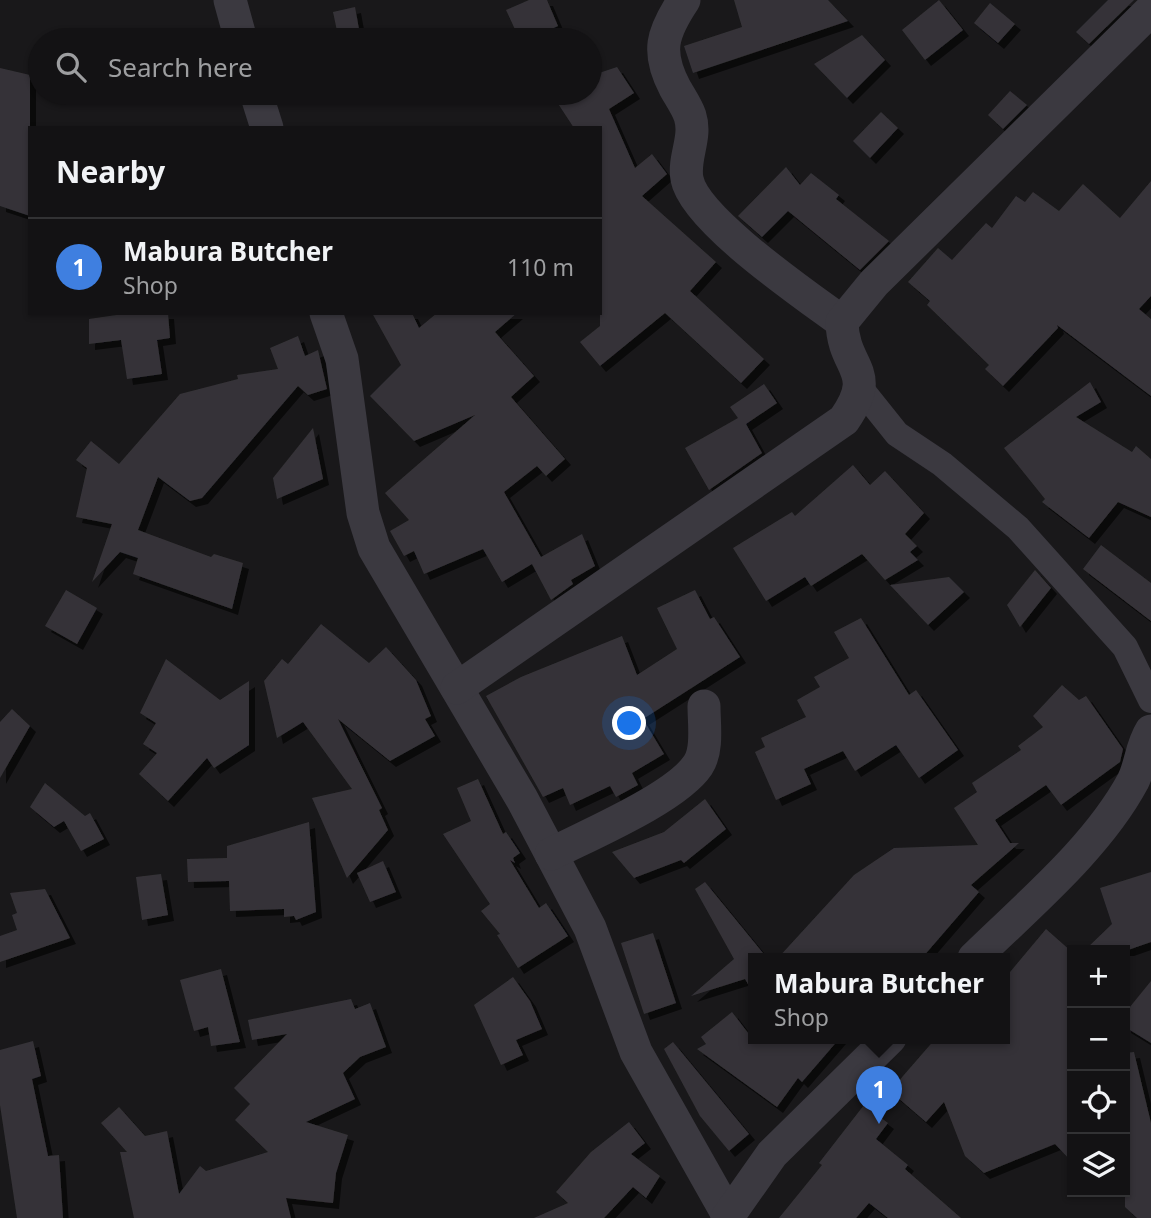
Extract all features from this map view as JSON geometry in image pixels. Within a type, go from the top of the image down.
[{"type":"street","points":[[230,0],[238,28]]},
{"type":"street","points":[[684,0],[672,17],[662,52],[667,72],[690,117],[693,139],[686,159],[688,182],[703,206],[757,261],[842,322]]},
{"type":"street","points":[[1151,10],[874,283],[842,322],[843,342],[858,372],[861,389],[897,434],[942,464],[1018,528],[1125,647],[1151,701]]},
{"type":"street","points":[[260,105],[266,126]]},
{"type":"street","points":[[327,315],[342,359],[363,513],[374,548],[551,853],[590,928],[636,1052],[727,1217],[772,1154],[884,1044]]},
{"type":"street","points":[[457,688],[844,419],[861,389]]},
{"type":"street","points":[[551,853],[682,782],[699,763],[704,744],[704,706]]},
{"type":"street","points":[[979,953],[1053,881],[1102,825],[1133,780],[1144,742],[1151,731]]},
{"type":"building","points":[[529,0],[547,0],[558,26],[514,28],[506,10]]},
{"type":"building","points":[[734,0],[828,0],[848,21],[693,73],[684,46],[742,27]]},
{"type":"building","points":[[939,0],[963,30],[925,60],[902,30]]},
{"type":"building","points":[[1108,0],[1134,0],[1089,44],[1076,32]]},
{"type":"building","points":[[990,3],[1015,24],[998,43],[974,23]]},
{"type":"building","points":[[355,7],[359,28],[336,28],[333,12]]},
{"type":"building","points":[[862,35],[885,60],[847,98],[814,64]]},
{"type":"building","points":[[617,67],[634,93],[609,109],[635,168],[652,154],[667,174],[642,196],[716,262],[690,291],[764,359],[741,383],[665,313],[600,366],[580,342],[600,326],[602,315],[602,126],[573,126],[559,105],[602,105],[602,72]]},
{"type":"building","points":[[0,68],[28,75],[30,126],[28,215],[0,206]]},
{"type":"building","points":[[1010,91],[1027,105],[1003,129],[988,115]]},
{"type":"building","points":[[881,112],[898,128],[870,158],[853,141]]},
{"type":"building","points":[[786,167],[800,185],[811,173],[839,195],[836,199],[889,241],[860,270],[788,211],[762,237],[738,216]]},
{"type":"building","points":[[1151,181],[1151,296],[1139,309],[1151,319],[1151,396],[1057,325],[1058,328],[1003,386],[985,369],[989,365],[927,305],[930,301],[908,282],[938,248],[952,260],[986,223],[992,228],[1016,196],[1025,202],[1033,192],[1059,211],[1083,184],[1120,218]]},
{"type":"building","points":[[116,315],[168,315],[170,338],[157,340],[162,374],[127,379],[121,340],[89,344],[89,319]]},
{"type":"building","points":[[373,315],[413,315],[419,328],[435,315],[515,315],[495,332],[534,376],[511,397],[565,459],[546,476],[537,466],[504,492],[541,557],[582,534],[595,566],[571,580],[573,584],[551,600],[532,564],[502,582],[483,549],[424,574],[414,551],[404,556],[390,531],[409,520],[385,493],[475,415],[414,441],[370,396],[401,365]]},
{"type":"building","points":[[298,336],[305,356],[318,350],[327,389],[308,395],[298,386],[202,498],[190,501],[158,477],[138,530],[211,557],[214,554],[243,563],[232,609],[133,574],[138,558],[120,552],[92,582],[112,524],[76,517],[87,468],[76,460],[91,441],[119,464],[180,394],[238,379],[237,375],[278,369],[270,348]]},
{"type":"building","points":[[1090,382],[1101,402],[1076,417],[1132,452],[1136,446],[1151,459],[1151,517],[1118,502],[1089,538],[1042,502],[1045,499],[1004,448]]},
{"type":"building","points":[[764,384],[777,403],[746,424],[762,453],[709,490],[685,448],[738,418],[730,407]]},
{"type":"building","points":[[313,428],[323,479],[277,499],[273,478]]},
{"type":"building","points":[[853,465],[870,485],[885,471],[924,513],[905,534],[917,546],[910,552],[918,560],[885,580],[862,554],[811,586],[805,577],[766,601],[733,548],[792,512],[795,516]]},
{"type":"building","points":[[1101,545],[1151,583],[1151,621],[1083,569]]},
{"type":"building","points":[[1035,570],[1051,588],[1020,627],[1007,605]]},
{"type":"building","points":[[949,577],[964,592],[928,625],[890,585]]},
{"type":"building","points":[[66,590],[97,608],[77,644],[45,626]]},
{"type":"building","points":[[695,590],[710,619],[714,617],[740,657],[643,719],[664,754],[632,773],[638,785],[616,797],[610,786],[570,805],[563,788],[543,797],[486,696],[521,677],[622,636],[637,675],[677,649],[657,608]]},
{"type":"building","points":[[861,618],[909,695],[916,690],[958,750],[919,778],[896,745],[855,771],[843,751],[804,769],[811,784],[776,800],[755,752],[765,747],[761,738],[806,717],[797,700],[820,687],[814,677],[849,658],[834,632]]},
{"type":"building","points":[[321,624],[369,663],[386,647],[416,680],[431,716],[425,719],[435,736],[390,761],[338,719],[382,808],[379,810],[388,830],[347,878],[312,798],[352,789],[303,722],[277,738],[264,681],[282,659],[288,664]]},
{"type":"building","points":[[166,659],[220,700],[249,681],[249,745],[214,768],[207,758],[168,801],[139,774],[157,753],[143,744],[156,723],[140,713]]},
{"type":"building","points":[[1062,685],[1079,700],[1086,696],[1123,749],[1120,762],[1061,805],[1046,785],[995,820],[1010,843],[1019,843],[971,885],[979,892],[926,953],[783,953],[854,875],[894,848],[978,845],[954,808],[977,792],[972,783],[1021,750],[1018,746],[1043,727],[1033,716]]},
{"type":"building","points":[[12,709],[30,726],[0,778],[0,722]]},
{"type":"building","points":[[478,779],[503,834],[506,832],[520,853],[513,858],[515,863],[510,860],[539,908],[546,903],[568,936],[518,968],[497,935],[500,934],[481,911],[490,904],[443,834],[471,821],[457,788]]},
{"type":"building","points":[[45,783],[85,816],[90,813],[104,839],[81,851],[64,821],[54,827],[30,807]]},
{"type":"building","points":[[705,799],[726,829],[684,863],[681,860],[634,878],[612,852],[664,832]]},
{"type":"building","points":[[309,822],[316,912],[296,920],[294,916],[284,917],[284,909],[230,911],[229,881],[188,882],[187,859],[227,858],[227,846]]},
{"type":"building","points":[[383,861],[396,892],[370,902],[357,873]]},
{"type":"building","points":[[1151,872],[1151,942],[1130,949],[1130,945],[1090,945],[1112,924],[1100,888]]},
{"type":"building","points":[[161,874],[168,915],[142,920],[136,877]]},
{"type":"building","points":[[705,882],[763,953],[748,953],[748,984],[745,979],[691,996],[734,959],[695,889]]},
{"type":"building","points":[[45,889],[70,938],[0,962],[0,936],[17,930],[12,915],[17,913],[10,893]]},
{"type":"building","points":[[1046,929],[1067,948],[1067,1157],[1055,1144],[984,1173],[965,1156],[944,1102],[926,1122],[890,1091],[931,1044],[1010,1044],[1010,972]]},
{"type":"building","points":[[653,933],[676,1003],[644,1014],[621,943]]},
{"type":"building","points":[[221,969],[240,1042],[211,1046],[208,1027],[194,1031],[180,980]]},
{"type":"building","points":[[513,977],[530,1001],[542,1029],[516,1040],[523,1055],[501,1065],[474,1005]]},
{"type":"building","points":[[1151,981],[1151,1043],[1130,1030],[1130,1007]]},
{"type":"building","points":[[351,999],[355,1009],[370,1003],[386,1047],[360,1057],[343,1073],[355,1099],[306,1122],[348,1135],[336,1173],[333,1203],[286,1198],[291,1218],[134,1218],[120,1152],[127,1152],[101,1123],[119,1107],[145,1136],[167,1131],[179,1194],[200,1166],[206,1171],[268,1152],[235,1120],[250,1104],[234,1088],[287,1034],[252,1040],[248,1020]]},
{"type":"building","points":[[732,1012],[748,1033],[748,1044],[835,1044],[802,1082],[798,1078],[777,1107],[697,1049],[706,1044],[701,1037]]},
{"type":"building","points":[[33,1041],[41,1076],[32,1079],[48,1156],[59,1155],[63,1218],[17,1218],[0,1105],[0,1050]]},
{"type":"building","points":[[673,1042],[749,1134],[729,1151],[700,1116],[664,1049]]},
{"type":"building","points":[[1130,1052],[1134,1052],[1151,1123],[1151,1218],[1137,1218],[1125,1207],[1125,1197],[1130,1197]]},
{"type":"building","points":[[864,1105],[888,1123],[876,1139],[908,1165],[905,1169],[961,1218],[888,1218],[869,1203],[856,1218],[779,1218],[822,1165],[819,1163]]},
{"type":"building","points":[[629,1122],[645,1143],[631,1154],[660,1176],[646,1198],[633,1187],[604,1218],[534,1218],[568,1203],[556,1192],[591,1152]]},
{"type":"place","name":"Mabura Butcher","points":[[879,1124]]}]
